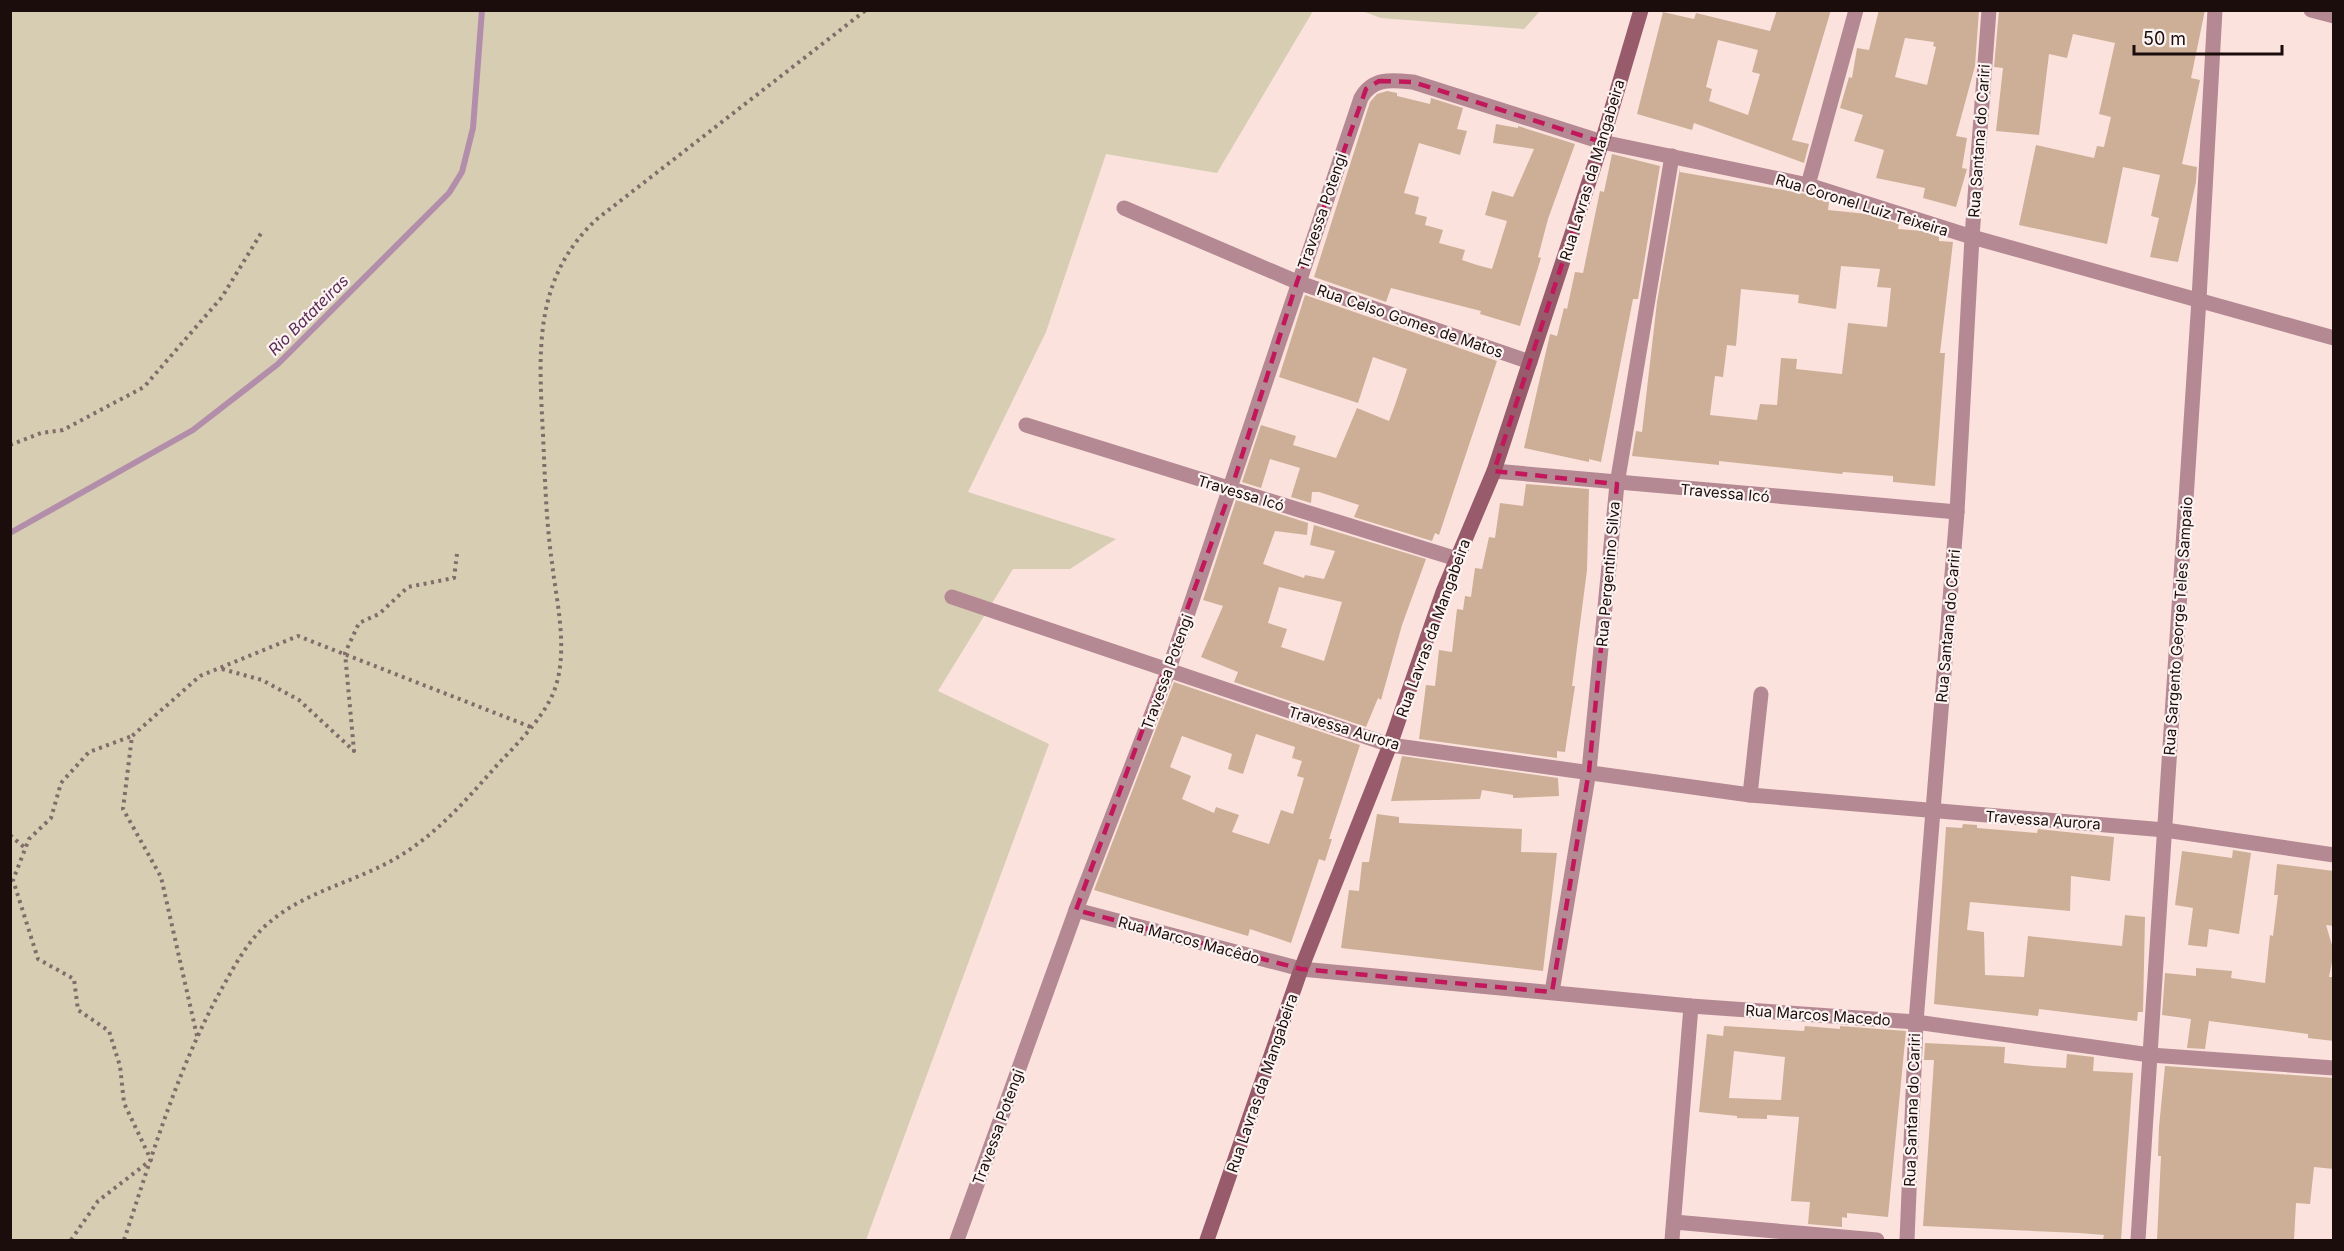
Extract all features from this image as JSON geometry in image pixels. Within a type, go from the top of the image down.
[{"type":"street","name":"Rua Lavras da Mangabeira","points":[[1207,1240],[1301,969],[1390,745],[1457,559],[1494,471],[1602,142],[1641,10]]},
{"type":"street","points":[[1808,185],[1856,10]]},
{"type":"street","name":"Rua Santana do Cariri","points":[[1907,1240],[1916,1022],[1957,512],[1972,237],[1989,10]]},
{"type":"street","name":"Rua Sargento George Teles Sampaio","points":[[2138,1240],[2199,299],[2215,10]]},
{"type":"street","points":[[2311,10],[2334,16]]},
{"type":"street","name":"Rua Coronel Luiz Teixeira","points":[[1361,98],[1366,89],[1379,81],[1413,82],[1602,142],[1808,185],[1972,237],[2334,338]]},
{"type":"street","name":"Travessa Potengi","points":[[957,1240],[1076,910],[1168,672],[1231,490],[1297,282],[1361,98]]},
{"type":"street","name":"Rua Pergentino Silva","points":[[1552,992],[1589,771],[1617,484],[1672,156]]},
{"type":"street","name":"Rua Celso Gomes de Matos","points":[[1124,208],[1297,282],[1530,362]]},
{"type":"street","name":"Travessa Icó","points":[[1026,425],[1457,559]]},
{"type":"street","name":"Travessa Icó","points":[[1494,471],[1617,484],[1957,512]]},
{"type":"street","name":"Travessa Aurora","points":[[952,597],[1168,672],[1390,745],[1750,795],[2165,830],[2334,855]]},
{"type":"street","points":[[1750,795],[1761,694]]},
{"type":"street","name":"Rua Marcos Macêdo","points":[[1076,910],[1301,969]]},
{"type":"street","name":"Rua Marcos Macedo","points":[[1301,969],[1691,1006],[1916,1022],[2150,1055],[2334,1068]]},
{"type":"street","points":[[1672,1240],[1691,1006]]},
{"type":"street","points":[[1674,1222],[1877,1240]]},
{"type":"path","points":[[124,1240],[197,1036],[233,967],[260,931],[298,902],[388,862],[443,825],[531,727],[551,698],[560,673],[557,602],[547,522],[540,334],[554,279],[566,254],[581,234],[597,219],[866,10]]},
{"type":"path","points":[[10,446],[41,434],[63,430],[144,387],[222,297],[263,230]]},
{"type":"path","points":[[220,668],[262,680],[298,700],[354,751],[345,653],[359,623],[380,614],[408,587],[454,578],[457,554]]},
{"type":"path","points":[[151,1160],[124,1103],[120,1066],[109,1031],[78,1010],[74,979],[38,959],[13,880],[29,839],[51,818],[61,783],[89,753],[132,736],[200,676],[298,636],[531,727]]},
{"type":"path","points":[[132,736],[123,809],[160,876],[197,1036]]},
{"type":"path","points":[[10,835],[26,848]]},
{"type":"path","points":[[71,1240],[98,1201],[151,1160]]},
{"type":"highlighted area","points":[[1379,81],[1413,82],[1602,142],[1494,471],[1617,484],[1589,771],[1552,992],[1301,969],[1076,910],[1231,490],[1297,282],[1366,89]]},
{"type":"shaded area","points":[[1540,10],[1524,29],[1381,18],[1362,11]]},
{"type":"shaded area","points":[[10,11],[1313,11],[1217,173],[1106,154],[1046,332],[968,492],[1116,539],[1070,569],[1013,569],[938,691],[1049,744],[866,1240],[11,1240]]},
{"type":"building","points":[[1777,10],[1831,10],[1792,140],[1809,144],[1804,163],[1694,123],[1692,130],[1637,114],[1663,12],[1694,19],[1696,13],[1770,31]],"holes":[[[1718,40],[1758,50],[1752,72],[1760,74],[1748,115],[1709,101],[1712,89],[1706,87]]]},
{"type":"building","points":[[1879,10],[1979,10],[1975,66],[1956,136],[1967,138],[1962,168],[1967,169],[1956,207],[1923,198],[1925,188],[1876,178],[1884,150],[1854,141],[1863,115],[1840,108],[1849,77],[1852,78],[1857,48],[1869,50]],"holes":[[[1905,38],[1934,42],[1933,46],[1936,47],[1927,85],[1895,77]]]},
{"type":"building","points":[[1999,10],[2205,10],[2191,78],[2200,80],[2182,164],[2197,167],[2196,182],[2178,262],[2150,257],[2159,218],[2151,216],[2160,175],[2123,167],[2107,244],[2019,225],[2036,145],[2094,158],[2097,146],[2104,147],[2111,117],[2099,114],[2115,43],[2073,34],[2067,58],[2049,54],[2039,135],[1996,131],[2003,68],[1994,67]]},
{"type":"building","points":[[1387,91],[1397,93],[1397,96],[1430,104],[1431,98],[1463,108],[1457,129],[1467,131],[1460,155],[1419,143],[1404,193],[1419,197],[1415,214],[1427,217],[1425,225],[1443,230],[1439,243],[1465,250],[1462,260],[1477,265],[1492,269],[1507,221],[1485,215],[1492,191],[1513,197],[1534,149],[1493,143],[1496,124],[1518,128],[1518,126],[1575,144],[1548,219],[1538,257],[1541,258],[1520,326],[1480,314],[1481,311],[1391,288],[1386,302],[1314,277],[1370,102],[1377,94]]},
{"type":"building","points":[[1612,154],[1660,166],[1638,299],[1633,299],[1601,462],[1589,459],[1589,462],[1524,448],[1550,334],[1557,336],[1564,308],[1567,309],[1575,272],[1583,273],[1600,191],[1604,192]]},
{"type":"building","points":[[1680,168],[1680,172],[1806,194],[1829,202],[1828,210],[1867,214],[1899,224],[1898,229],[1922,231],[1939,237],[1939,241],[1953,242],[1940,353],[1945,353],[1935,486],[1893,482],[1893,476],[1843,472],[1842,474],[1719,461],[1719,465],[1632,456],[1636,431],[1642,432],[1657,302]],"holes":[[[1841,266],[1880,269],[1877,287],[1891,288],[1887,327],[1848,323],[1842,374],[1796,369],[1797,359],[1781,358],[1777,405],[1760,404],[1757,420],[1710,415],[1715,376],[1723,377],[1727,345],[1736,346],[1741,289],[1799,295],[1798,303],[1836,309]]]},
{"type":"building","points":[[1305,295],[1497,361],[1439,535],[1435,533],[1432,541],[1354,517],[1359,505],[1319,492],[1312,492],[1311,503],[1291,497],[1300,468],[1270,459],[1261,488],[1242,482],[1261,425],[1296,436],[1293,445],[1336,458],[1357,408],[1389,421],[1395,405],[1407,369],[1373,357],[1358,403],[1279,377]]},
{"type":"building","points":[[1526,484],[1589,489],[1587,570],[1572,686],[1575,686],[1565,752],[1557,751],[1557,758],[1419,739],[1426,685],[1435,686],[1439,650],[1452,652],[1457,609],[1463,610],[1465,596],[1471,597],[1475,568],[1482,569],[1489,537],[1495,538],[1500,503],[1523,506]]},
{"type":"building","points":[[1236,500],[1308,523],[1307,535],[1275,531],[1263,564],[1304,578],[1305,575],[1324,579],[1335,551],[1310,545],[1314,525],[1426,559],[1402,625],[1381,700],[1378,698],[1366,727],[1234,682],[1238,672],[1201,657],[1223,606],[1203,600]],"holes":[[[1279,587],[1342,602],[1324,661],[1281,647],[1287,629],[1268,623]]]},
{"type":"building","points":[[1174,682],[1360,745],[1329,839],[1332,839],[1325,861],[1319,859],[1291,943],[1250,929],[1248,936],[1094,890]],"holes":[[[1256,734],[1295,747],[1292,758],[1302,761],[1297,776],[1304,778],[1293,814],[1281,810],[1269,844],[1232,832],[1239,815],[1216,807],[1214,813],[1182,799],[1191,776],[1170,767],[1182,736],[1232,754],[1228,769],[1243,774]]]},
{"type":"building","points":[[1402,756],[1558,778],[1559,796],[1513,798],[1513,795],[1482,790],[1480,799],[1391,801]]},
{"type":"building","points":[[1377,814],[1399,817],[1399,823],[1522,829],[1521,852],[1557,853],[1543,971],[1341,948],[1349,890],[1359,891],[1362,862],[1369,862]]},
{"type":"building","points":[[1963,824],[1977,825],[1977,828],[2037,833],[2038,829],[2114,837],[2110,881],[2071,876],[2070,911],[1970,902],[1967,930],[1984,932],[1985,975],[2024,977],[2028,936],[2122,946],[2125,915],[2145,917],[2143,1012],[2138,1012],[2137,1021],[2039,1009],[2038,1016],[1934,1004],[1946,827],[1962,828]]},
{"type":"building","points":[[2233,850],[2251,853],[2239,934],[2209,929],[2207,947],[2188,945],[2193,908],[2175,905],[2182,851],[2232,858]]},
{"type":"building","points":[[2277,864],[2334,871],[2334,926],[2326,925],[2334,952],[2329,977],[2334,977],[2334,1041],[2308,1038],[2308,1034],[2209,1021],[2205,1049],[2187,1048],[2191,1019],[2162,1015],[2165,973],[2196,976],[2196,968],[2232,971],[2231,978],[2265,983],[2270,935],[2273,936],[2278,895],[2274,895]]},
{"type":"building","points":[[1724,1026],[1804,1031],[1805,1026],[1840,1029],[1840,1026],[1906,1031],[1888,1217],[1847,1213],[1847,1218],[1842,1217],[1842,1227],[1808,1224],[1810,1202],[1791,1201],[1799,1117],[1767,1115],[1767,1119],[1737,1118],[1737,1116],[1699,1112],[1707,1034],[1723,1036]],"holes":[[[1734,1051],[1785,1057],[1781,1100],[1729,1098]]]},
{"type":"building","points":[[1925,1043],[2005,1047],[2004,1063],[2033,1066],[2066,1068],[2067,1054],[2094,1057],[2093,1071],[2133,1073],[2121,1240],[2103,1239],[2104,1235],[2079,1233],[1923,1226],[1934,1060],[1924,1060]]},
{"type":"building","points":[[2165,1066],[2334,1078],[2334,1169],[2314,1167],[2310,1204],[2296,1203],[2294,1240],[2157,1240],[2161,1156],[2158,1156],[2159,1127]]},
{"type":"waterway","name":"Rio Batateiras","points":[[10,533],[193,430],[278,364],[449,193],[462,172],[473,128],[482,10]]}]
